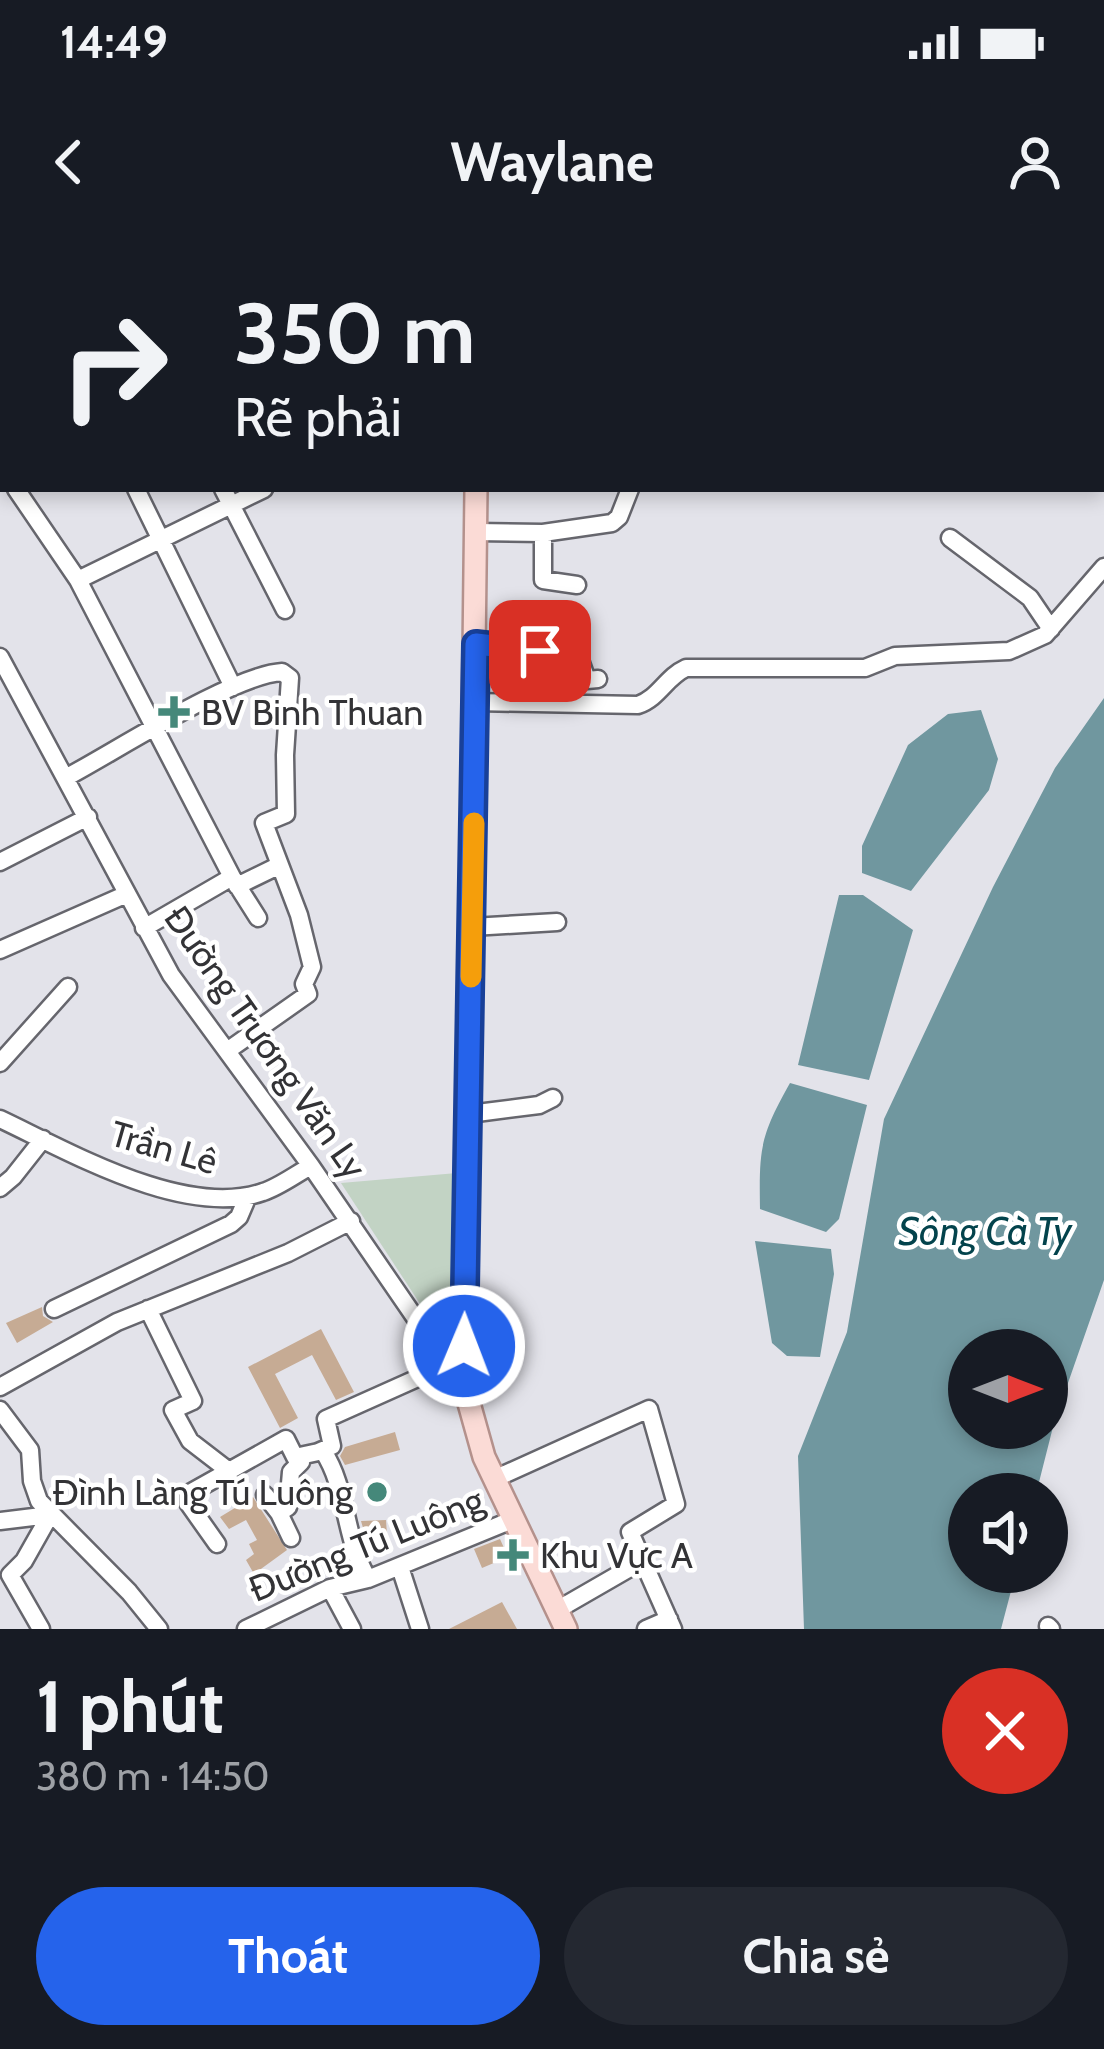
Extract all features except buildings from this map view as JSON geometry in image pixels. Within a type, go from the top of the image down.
[{"type":"main road","points":[[476,492],[465,1390],[494,1479],[561,1619]]},
{"type":"street","points":[[18,492],[78,580],[258,918]]},
{"type":"street","points":[[138,492],[233,687]]},
{"type":"street","points":[[476,532],[542,533],[612,523],[629,492]]},
{"type":"street","points":[[78,580],[162,541],[227,497],[285,610]]},
{"type":"street","points":[[542,533],[543,580],[577,585]]},
{"type":"street","points":[[950,538],[1030,598],[1051,629]]},
{"type":"street","points":[[475,702],[638,705],[686,668],[865,668],[895,656],[1009,652],[1030,645],[1051,629],[1104,567]]},
{"type":"street","points":[[476,644],[577,656],[586,678],[598,679]]},
{"type":"street","name":"Đường Trương Văn Ly","points":[[0,657],[144,928],[190,1004],[311,1166],[465,1390]]},
{"type":"street","points":[[67,777],[233,687],[272,672],[290,678],[286,814],[264,823],[299,915],[312,967],[304,984],[308,994],[227,1051]]},
{"type":"street","points":[[0,862],[88,817]]},
{"type":"street","points":[[144,928],[280,865]]},
{"type":"street","points":[[0,950],[127,894]]},
{"type":"street","points":[[472,927],[557,922]]},
{"type":"street","points":[[0,1063],[68,987]]},
{"type":"street","points":[[469,1114],[539,1105],[553,1098]]},
{"type":"street","name":"Trần Lê","points":[[0,1119],[163,1188],[212,1199],[265,1192],[311,1166]]},
{"type":"street","points":[[0,1188],[43,1139]]},
{"type":"street","points":[[54,1309],[231,1225],[248,1196]]},
{"type":"street","points":[[0,1387],[117,1322],[300,1248],[350,1221]]},
{"type":"street","points":[[148,1309],[193,1401],[172,1411],[190,1441],[229,1471]]},
{"type":"street","points":[[217,1544],[188,1503],[188,1494],[286,1439],[295,1457],[332,1446],[326,1419],[449,1364]]},
{"type":"street","points":[[494,1479],[649,1409],[676,1504],[631,1532],[671,1624],[646,1629]]},
{"type":"street","points":[[0,1410],[30,1450],[35,1495],[159,1629]]},
{"type":"street","points":[[318,1452],[333,1467],[354,1556],[368,1579]]},
{"type":"street","points":[[279,1513],[288,1507],[290,1472],[302,1462],[298,1456]]},
{"type":"street","points":[[265,1495],[291,1538]]},
{"type":"street","points":[[0,1521],[50,1515]]},
{"type":"street","points":[[41,1629],[5,1572],[24,1561],[50,1515]]},
{"type":"street","name":"Đường Tú Luông","points":[[246,1629],[330,1588],[368,1579],[512,1520]]},
{"type":"street","points":[[561,1619],[642,1561]]},
{"type":"street","points":[[400,1567],[420,1629]]},
{"type":"street","points":[[330,1588],[352,1629]]},
{"type":"green space","points":[[457,1173],[453,1306],[430,1319],[341,1183]]},
{"type":"water","name":"Sông Cà Ty","points":[[1104,698],[1104,1280],[1068,1383],[1068,1329],[948,1329],[948,1449],[1047,1449],[1041,1473],[948,1473],[948,1593],[1010,1593],[1001,1629],[804,1629],[798,1456],[847,1332],[884,1119],[993,887],[1055,768]]},
{"type":"water","points":[[981,710],[998,759],[989,790],[911,891],[862,873],[862,846],[908,745],[948,714]]},
{"type":"water","points":[[839,895],[863,895],[913,930],[869,1080],[798,1065]]},
{"type":"water","points":[[790,1083],[867,1105],[839,1219],[826,1232],[760,1209],[763,1143]]},
{"type":"water","points":[[755,1241],[831,1249],[834,1274],[820,1357],[787,1356],[772,1343]]},
{"type":"slow traffic","points":[[471,977],[474,823]]},
{"type":"place","name":"BV Binh Thuan","points":[[174,712]]},
{"type":"place","name":"Đình Làng Tú Luông","points":[[377,1492]]},
{"type":"place","name":"Khu Vực A","points":[[513,1555]]},
{"type":"route","points":[[464,1346],[476,644],[540,651]]}]
